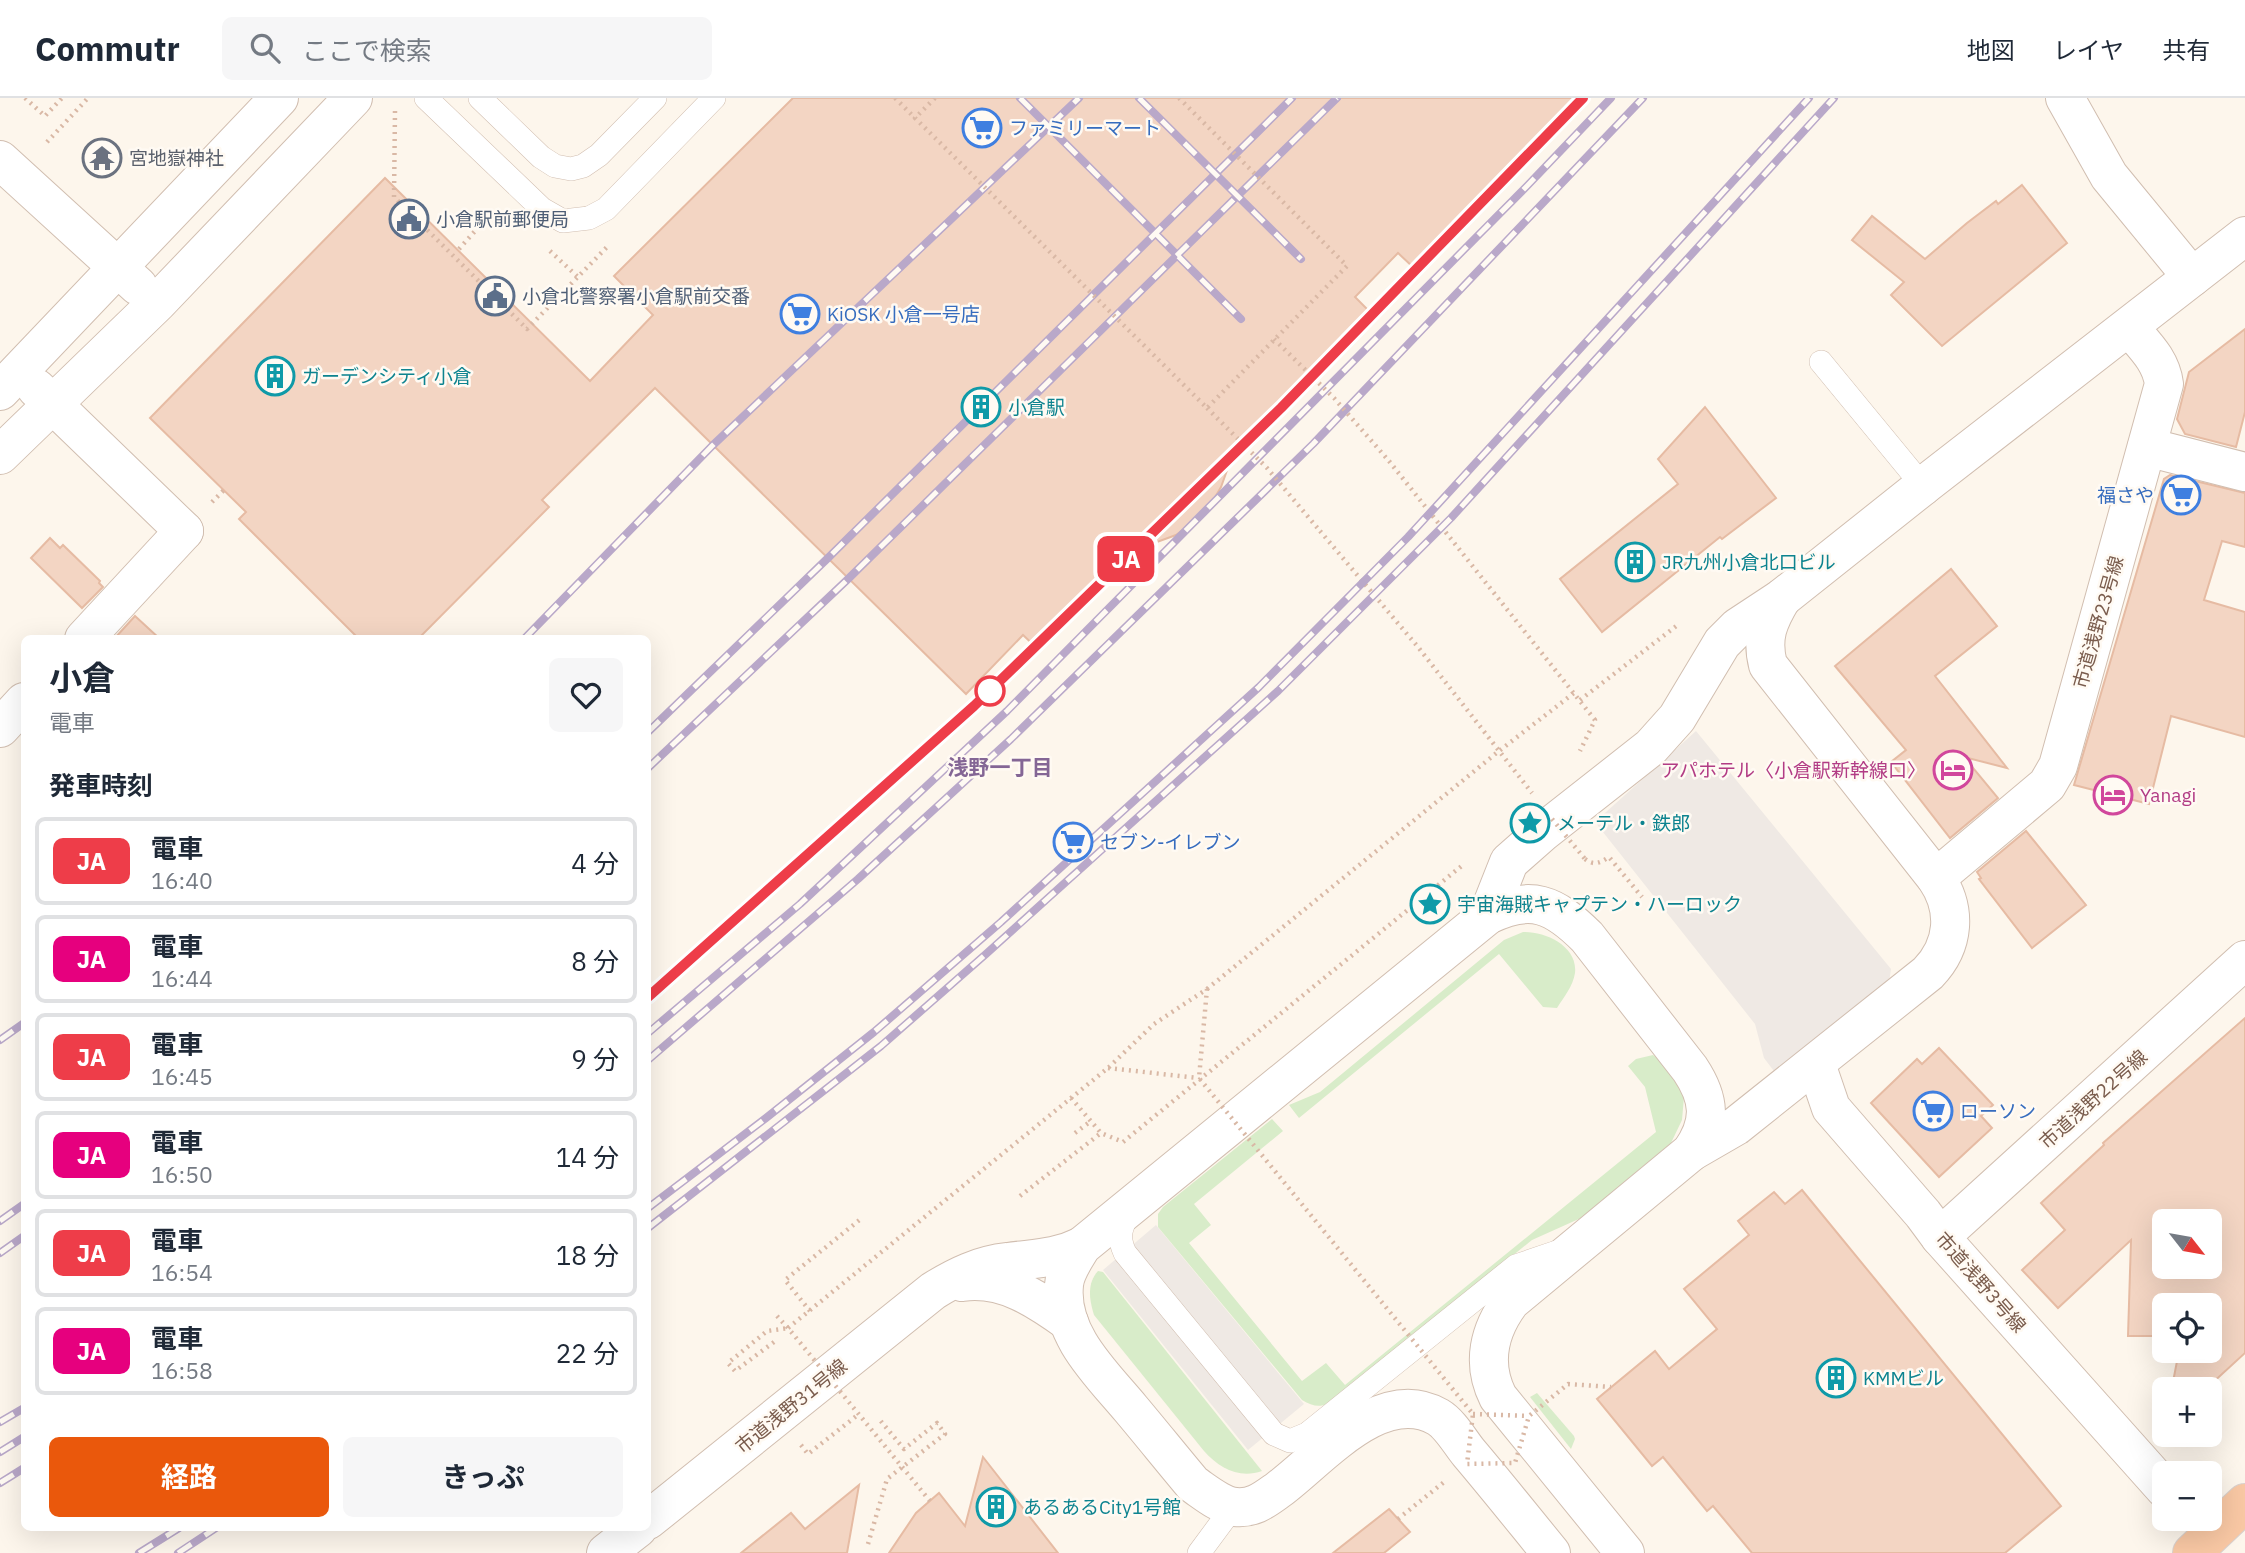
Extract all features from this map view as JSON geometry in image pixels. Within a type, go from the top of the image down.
[{"type":"highway","points":[[2198,1537],[2245,1503]]},
{"type":"street","points":[[88,635],[184,531],[54,405],[10,381],[279,98]]},
{"type":"street","points":[[0,455],[157,303],[353,98]]},
{"type":"street","points":[[2065,98],[2109,176],[2192,277]]},
{"type":"street","points":[[0,160],[157,303]]},
{"type":"street","points":[[1488,915],[1508,862],[1651,747],[1677,718],[1721,643],[1738,627],[1782,598],[2245,236]]},
{"type":"street","name":"市道浅野23号線","points":[[1936,878],[2047,785],[2058,766],[2164,384],[2158,361],[2129,327]]},
{"type":"street","points":[[2147,447],[2245,472]]},
{"type":"street","points":[[1768,665],[1764,641],[1766,628],[1782,598]]},
{"type":"street","points":[[1625,1553],[1498,1397],[1488,1366],[1489,1348],[1500,1315],[1511,1301],[1690,1152],[1737,1126],[1928,973],[1941,958],[1950,934],[1951,919],[1944,890],[1936,878],[1738,627]]},
{"type":"street","points":[[0,728],[21,705]]},
{"type":"street","points":[[933,1291],[956,1276],[978,1268],[1062,1256],[1082,1246],[1488,915],[1509,905],[1535,904],[1558,912],[1587,937],[1700,1085],[1706,1102],[1705,1121],[1701,1138],[1690,1152]]},
{"type":"street","name":"市道浅野22号線","points":[[1940,1237],[2245,960]]},
{"type":"street","name":"市道浅野3号線","points":[[1816,1064],[1831,1108],[1923,1213],[1940,1237],[2152,1474]]},
{"type":"street","points":[[1082,1246],[1064,1281],[1064,1302],[1069,1322],[1084,1354],[1193,1484],[1212,1497],[1233,1507],[1256,1506],[1296,1477],[1346,1434],[1391,1409],[1410,1407],[1440,1418],[1551,1553]]},
{"type":"street","points":[[933,1291],[974,1280],[994,1283],[1020,1290],[1069,1322]]},
{"type":"street","name":"市道浅野31号線","points":[[651,1518],[933,1291]]},
{"type":"street","points":[[606,1553],[634,1531]]},
{"type":"lane","points":[[426,98],[542,209],[563,221],[589,218],[606,209],[714,98]]},
{"type":"lane","points":[[480,99],[541,157],[555,166],[571,169],[583,166],[599,155],[655,98]]},
{"type":"lane","points":[[1821,362],[1923,486]]},
{"type":"lane","points":[[1130,1208],[1120,1229],[1119,1240],[1125,1253],[1274,1434],[1290,1441],[1307,1434],[1516,1266],[1576,1246]]},
{"type":"lane","points":[[1199,1553],[1233,1507]]},
{"type":"path","points":[[25,98],[45,116],[62,98]]},
{"type":"path","points":[[47,142],[88,98]]},
{"type":"path","points":[[895,98],[1267,468],[1425,657],[1540,803]]},
{"type":"path","points":[[915,118],[935,98]]},
{"type":"path","points":[[1179,98],[1347,266],[1207,408]]},
{"type":"path","points":[[459,249],[485,220]]},
{"type":"path","points":[[568,268],[578,277]]},
{"type":"path","points":[[1274,339],[1334,398],[1389,461],[1580,700],[1679,624]]},
{"type":"path","points":[[211,503],[224,490]]},
{"type":"path","points":[[774,1342],[735,1371],[728,1363],[767,1331],[788,1328],[810,1311],[1108,1068],[1154,1024],[1207,989],[1499,751],[1574,694]]},
{"type":"path","points":[[1552,819],[1585,859],[1590,863],[1600,863],[1609,857],[1642,897]]},
{"type":"path","points":[[1071,1098],[1101,1133],[1123,1142],[1466,863]]},
{"type":"path","points":[[1207,989],[1199,1078],[1473,1414],[1467,1464]]},
{"type":"path","points":[[1108,1068],[1199,1078]]},
{"type":"path","points":[[1075,1133],[1091,1121]]},
{"type":"path","points":[[1020,1196],[1101,1133]]},
{"type":"path","points":[[810,1311],[785,1280],[862,1218]]},
{"type":"path","points":[[777,1316],[930,1501]]},
{"type":"path","points":[[1457,1472],[1467,1464],[1515,1463],[1528,1416],[1568,1384],[1611,1387]]},
{"type":"path","points":[[850,1421],[859,1414]]},
{"type":"path","points":[[1473,1414],[1528,1416]]},
{"type":"path","points":[[868,1544],[887,1479],[945,1434],[937,1423],[904,1449],[879,1419]]},
{"type":"path","points":[[1398,1519],[1447,1480]]},
{"type":"shaded area","points":[[1696,731],[1891,969],[1888,989],[1780,1079],[1764,1058],[1755,1024],[1595,822]]},
{"type":"shaded area","points":[[1156,1225],[1304,1404],[1248,1450],[1103,1270]]},
{"type":"green space","points":[[1523,932],[1550,937],[1566,948],[1575,963],[1574,978],[1557,1008],[1543,1007],[1499,954],[1299,1118],[1289,1105],[1320,1092],[1504,940]]},
{"type":"green space","points":[[1653,1055],[1668,1066],[1684,1097],[1682,1120],[1671,1143],[1581,1218],[1532,1240],[1328,1404],[1315,1406],[1302,1400],[1158,1227],[1158,1214],[1163,1207],[1272,1119],[1283,1131],[1194,1204],[1211,1225],[1189,1243],[1302,1381],[1326,1363],[1345,1385],[1656,1132],[1645,1087],[1628,1066],[1636,1059]]},
{"type":"green space","points":[[1098,1271],[1103,1272],[1262,1471],[1237,1473],[1223,1467],[1204,1451],[1094,1315],[1090,1292]]},
{"type":"green space","points":[[1537,1393],[1574,1436],[1571,1449],[1530,1397]]},
{"type":"building","name":"小倉駅","points":[[793,98],[1577,98],[1413,267],[1398,253],[1355,297],[1368,310],[1351,327],[1359,336],[1230,462],[1221,487],[1210,506],[1195,521],[1176,535],[1143,547],[1039,650],[1023,635],[966,694],[655,388],[542,500],[549,507],[422,635],[355,635],[239,519],[246,512],[150,418],[385,178],[590,381],[653,315],[614,276]]},
{"type":"building","points":[[2022,185],[2067,243],[1942,346],[1891,295],[1904,282],[1852,240],[1872,216],[1925,259],[1967,223]]},
{"type":"building","points":[[2245,329],[2245,412],[2236,447],[2185,434],[2177,419],[2189,372]]},
{"type":"building","points":[[1705,407],[1776,498],[1722,539],[1720,537],[1602,632],[1560,579],[1678,484],[1658,459]]},
{"type":"building","points":[[2170,475],[2245,493],[2245,547],[2222,541],[2204,600],[2245,612],[2245,737],[2171,716],[2149,804],[2074,785],[2164,479]]},
{"type":"building","points":[[50,538],[60,548],[63,545],[103,587],[82,608],[31,558]]},
{"type":"building","points":[[1951,569],[1997,626],[1935,676],[2007,768],[1964,757],[1998,798],[1950,838],[1891,762],[1906,750],[1835,666]]},
{"type":"building","points":[[135,616],[156,635],[118,635]]},
{"type":"building","points":[[2026,831],[2086,905],[2032,948],[1979,879],[1981,878],[1977,872]]},
{"type":"building","points":[[2245,1018],[2245,1353],[2219,1377],[2174,1377],[2177,1363],[2222,1363],[2222,1293],[2152,1293],[2152,1336],[2128,1336],[2131,1240],[2058,1308],[2022,1270],[2065,1230],[2041,1203],[2104,1145],[2103,1143]]},
{"type":"building","name":"ローソン","points":[[1939,1048],[1993,1105],[1981,1116],[1992,1128],[1939,1177],[1871,1103],[1917,1059],[1922,1064]]},
{"type":"building","name":"KMMビル","points":[[1802,1190],[2061,1506],[2005,1553],[1752,1553],[1713,1506],[1707,1511],[1663,1457],[1652,1466],[1597,1399],[1655,1351],[1669,1369],[1717,1329],[1684,1289],[1749,1235],[1738,1221],[1774,1192],[1785,1204]]},
{"type":"building","name":"あるあるCity1号館","points":[[983,1457],[1058,1553],[889,1553],[916,1513],[939,1493],[965,1526]]},
{"type":"building","points":[[859,1485],[847,1553],[741,1553],[791,1513],[805,1529]]},
{"type":"building","points":[[1389,1509],[1410,1532],[1384,1553],[1333,1553]]},
{"type":"railway","points":[[1020,98],[1241,319]]},
{"type":"railway","points":[[528,635],[712,446],[1079,98]]},
{"type":"railway","points":[[1139,98],[1301,259]]},
{"type":"railway","points":[[651,729],[829,557],[1292,98]]},
{"type":"railway","points":[[651,765],[846,581],[1337,98]]},
{"type":"railway","points":[[651,994],[974,706],[1281,408],[1583,98]]},
{"type":"railway","points":[[651,1030],[800,904],[1007,711],[1611,98]]},
{"type":"railway","points":[[651,1057],[858,879],[1011,739],[1313,444],[1643,98]]},
{"type":"railway","points":[[651,1206],[874,1032],[1001,922],[1259,687],[1408,537],[1809,98]]},
{"type":"railway","points":[[651,1226],[881,1046],[1278,691],[1451,518],[1834,98]]},
{"type":"railway","points":[[0,1040],[21,1025]]},
{"type":"railway","points":[[0,1221],[21,1206]]},
{"type":"railway","points":[[0,1253],[21,1238]]},
{"type":"railway","points":[[0,1422],[21,1410]]},
{"type":"railway","points":[[0,1452],[21,1439]]},
{"type":"railway","points":[[0,1483],[21,1470]]},
{"type":"railway","points":[[139,1553],[174,1531]]},
{"type":"railway","points":[[178,1553],[211,1531]]},
{"type":"train","name":"JA","points":[[651,994],[974,706],[1281,408],[1583,98]]},
{"type":"place","name":"ファミリーマート","points":[[982,128]]},
{"type":"place","name":"宮地嶽神社","points":[[102,158]]},
{"type":"place","name":"小倉駅前郵便局","points":[[409,219]]},
{"type":"place","name":"小倉北警察署小倉駅前交番","points":[[495,296]]},
{"type":"place","name":"KiOSK 小倉一号店","points":[[800,314]]},
{"type":"place","name":"ガーデンシティ小倉","points":[[275,376]]},
{"type":"place","name":"小倉駅","points":[[981,407]]},
{"type":"place","name":"福さや","points":[[2181,495]]},
{"type":"place","name":"JR九州小倉北口ビル","points":[[1635,562]]},
{"type":"place","name":"アパホテル〈小倉駅新幹線口〉","points":[[1953,770]]},
{"type":"place","name":"Yanagi","points":[[2113,795]]},
{"type":"place","name":"メーテル・鉄郎","points":[[1530,823]]},
{"type":"place","name":"セブン-イレブン","points":[[1073,842]]},
{"type":"place","name":"宇宙海賊キャプテン・ハーロック","points":[[1430,904]]},
{"type":"place","name":"ローソン","points":[[1933,1111]]},
{"type":"place","name":"KMMビル","points":[[1836,1378]]},
{"type":"place","name":"あるあるCity1号館","points":[[996,1507]]},
{"type":"district","name":"浅野一丁目","points":[[1000,768]]}]
